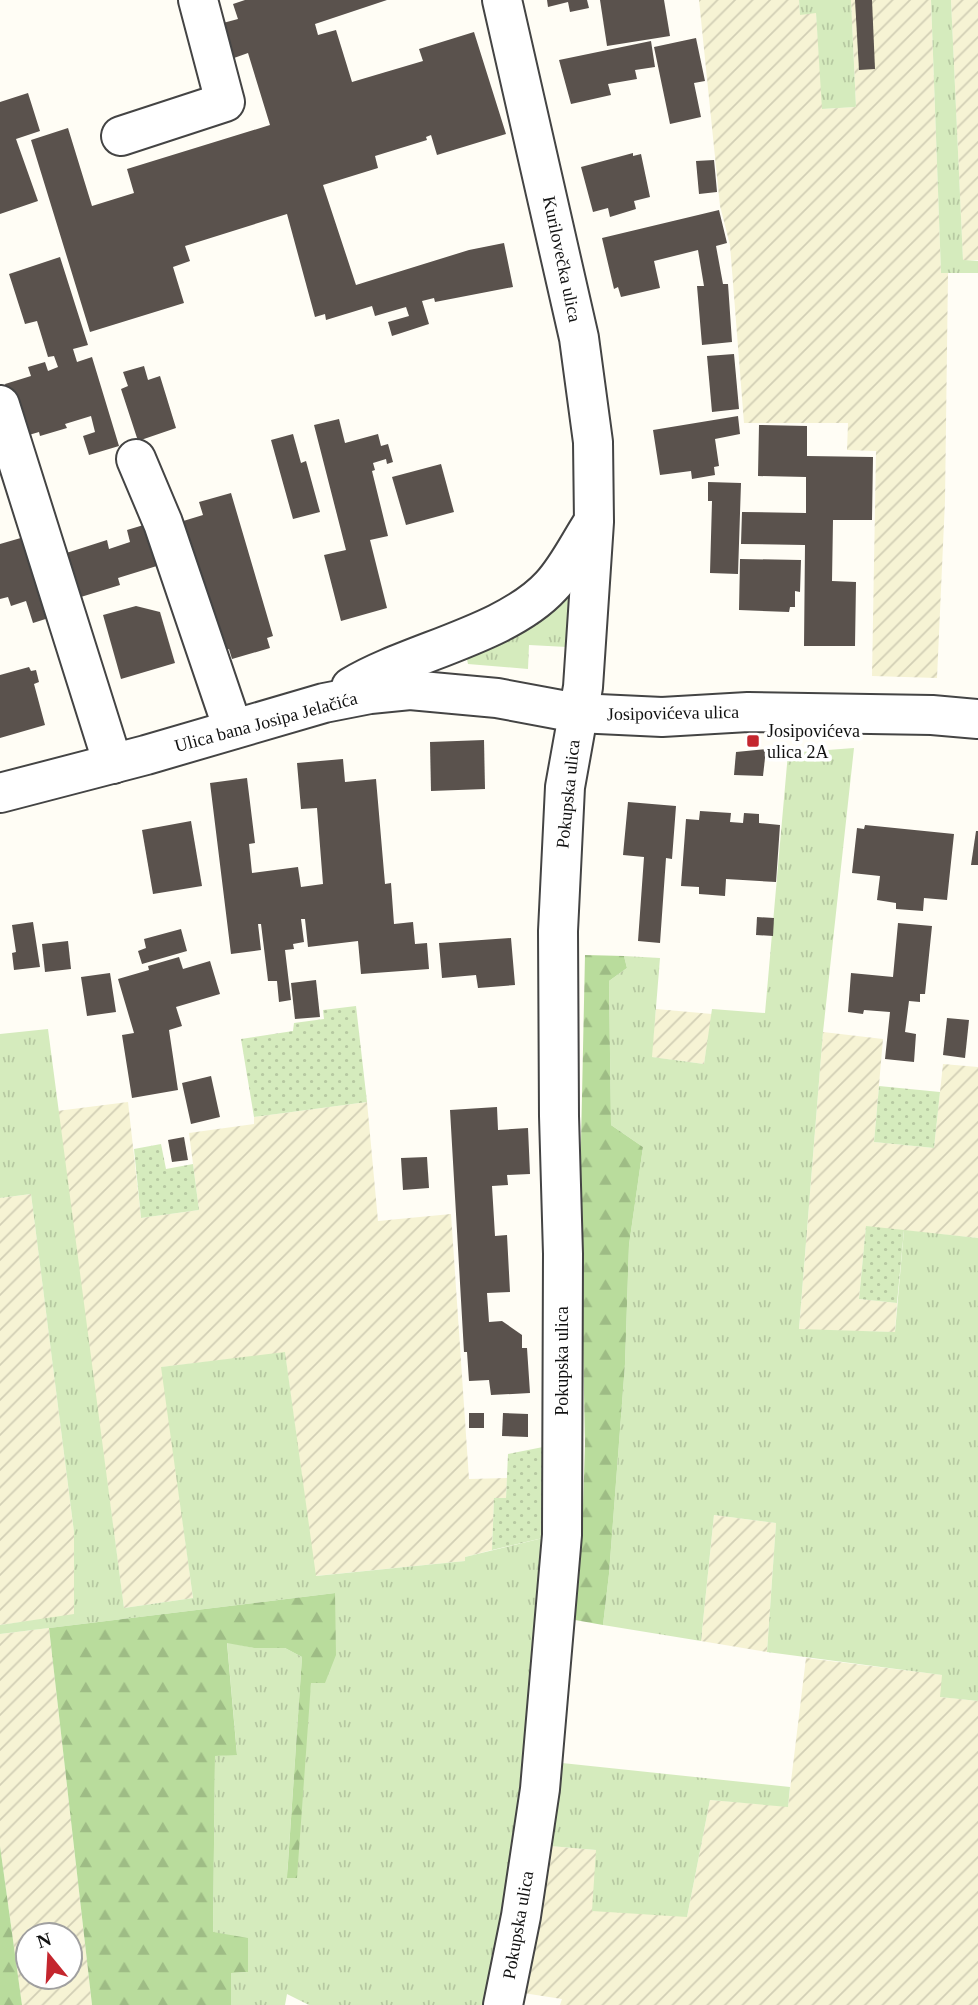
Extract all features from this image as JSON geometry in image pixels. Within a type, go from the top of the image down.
[{"type":"street","points":[[121,136],[225,102],[198,0]]},
{"type":"street","name":"Kurilovečka ulica","points":[[502,0],[579,338],[593,442],[594,522],[583,687],[577,713]]},
{"type":"street","points":[[0,405],[113,764]]},
{"type":"street","points":[[136,459],[163,523],[233,729]]},
{"type":"street","points":[[324,703],[392,667],[520,611],[552,585],[594,522]]},
{"type":"street","name":"Ulica bana Josipa Jelačića","points":[[0,793],[113,764],[324,703],[370,694],[410,691],[497,698],[577,713]]},
{"type":"street","name":"Josipovićeva ulica","points":[[577,713],[662,717],[774,713],[932,715],[978,719]]},
{"type":"street","name":"Pokupska ulica","points":[[503,2005],[521,1916],[540,1789],[561,1549],[563,1254],[558,931],[565,787],[577,713]]},
{"type":"shaded area","points":[[699,0],[799,0],[800,14],[816,12],[823,109],[856,107],[851,0],[931,0],[941,273],[948,273],[945,501],[937,678],[872,676],[876,451],[847,450],[848,423],[744,423],[730,245],[720,206]]},
{"type":"shaded area","points":[[951,0],[978,0],[978,260],[963,261]]},
{"type":"shaded area","points":[[656,1009],[712,1014],[704,1064],[651,1057]]},
{"type":"shaded area","points":[[823,1032],[883,1039],[874,1142],[934,1148],[943,1064],[978,1067],[978,1238],[866,1227],[859,1299],[897,1303],[895,1332],[799,1330]]},
{"type":"shaded area","points":[[128,1102],[141,1218],[199,1210],[189,1133],[254,1124],[254,1117],[367,1102],[378,1221],[451,1214],[469,1479],[507,1478],[506,1498],[494,1499],[492,1550],[465,1557],[465,1561],[315,1576],[285,1353],[162,1367],[193,1598],[124,1608],[57,1111]]},
{"type":"shaded area","points":[[31,1194],[74,1532],[74,1615],[0,1625],[0,1198]]},
{"type":"shaded area","points":[[714,1515],[776,1523],[767,1652],[701,1641]]},
{"type":"shaded area","points":[[49,1628],[82,1921],[14,1921],[14,1947],[0,1846],[0,1634]]},
{"type":"shaded area","points":[[806,1658],[943,1675],[941,1697],[978,1701],[978,2005],[560,2005],[562,1999],[523,1993],[550,1846],[596,1850],[687,1917],[710,1800],[788,1806]]},
{"type":"shaded area","points":[[84,1935],[92,2005],[22,2005],[20,1991],[84,1991]]},
{"type":"green space","points":[[799,0],[851,0],[856,107],[822,109],[816,13],[800,15]]},
{"type":"green space","points":[[931,0],[951,0],[963,260],[978,261],[978,273],[941,273]]},
{"type":"green space","points":[[574,586],[567,647],[529,645],[528,669],[468,664],[465,650]]},
{"type":"green space","points":[[854,748],[823,1032],[799,1329],[895,1332],[904,1230],[978,1238],[978,1701],[940,1697],[942,1675],[767,1652],[776,1523],[714,1515],[701,1641],[603,1625],[625,1364],[629,1245],[643,1147],[611,1125],[609,981],[627,968],[624,956],[660,958],[652,1057],[704,1064],[712,1009],[765,1013],[788,753]]},
{"type":"green space","points":[[585,955],[624,956],[627,968],[609,981],[611,1125],[643,1147],[629,1245],[625,1364],[603,1625],[575,1620],[582,1538],[585,1444],[580,1190]]},
{"type":"green space","points":[[356,1006],[367,1102],[254,1117],[241,1039],[293,1031],[294,1023],[324,1019],[323,1010]]},
{"type":"green space","points":[[48,1029],[124,1608],[193,1598],[161,1367],[285,1352],[316,1576],[465,1561],[465,1557],[547,1537],[538,1662],[514,1843],[485,2005],[309,2005],[287,1994],[285,2005],[231,2005],[231,1973],[248,1972],[248,1939],[213,1933],[215,1756],[237,1754],[227,1642],[254,1648],[285,1648],[302,1657],[287,1877],[311,1683],[335,1593],[0,1634],[0,1625],[74,1614],[74,1532],[31,1194],[0,1198],[0,1034]]},
{"type":"green space","points":[[879,1086],[940,1092],[934,1148],[874,1142]]},
{"type":"green space","points":[[161,1144],[166,1169],[193,1164],[199,1210],[141,1218],[134,1149]]},
{"type":"green space","points":[[866,1226],[904,1230],[897,1303],[859,1299]]},
{"type":"green space","points":[[548,1446],[547,1537],[492,1550],[494,1498],[506,1498],[508,1454]]},
{"type":"green space","points":[[335,1593],[336,1655],[325,1683],[311,1683],[297,1878],[287,1878],[302,1657],[285,1648],[254,1648],[227,1643],[237,1755],[215,1756],[213,1932],[248,1938],[248,1972],[231,1973],[231,2005],[92,2005],[49,1628]]},
{"type":"green space","points":[[562,1763],[790,1787],[788,1807],[710,1800],[687,1917],[592,1911],[596,1850],[550,1846]]},
{"type":"green space","points":[[0,1846],[14,1947],[14,1991],[20,1991],[22,2005],[0,2005]]},
{"type":"building","points":[[245,0],[387,0],[315,24],[318,35],[336,30],[352,82],[423,61],[419,49],[474,32],[506,134],[437,155],[431,135],[426,137],[427,140],[375,156],[378,168],[323,185],[356,285],[469,250],[504,243],[513,287],[435,302],[434,298],[422,301],[429,324],[392,336],[388,322],[409,316],[406,307],[375,316],[372,306],[326,320],[325,314],[315,317],[287,214],[185,246],[190,261],[173,267],[184,303],[90,332],[31,140],[68,128],[92,206],[134,193],[127,169],[270,125],[248,53],[234,58],[223,23],[238,19],[233,4]]},
{"type":"building","points":[[547,0],[587,0],[589,8],[570,12],[568,2],[548,7]]},
{"type":"building","points":[[600,0],[664,0],[670,36],[607,46]]},
{"type":"building","points":[[855,0],[872,0],[875,69],[859,70]]},
{"type":"building","points":[[696,38],[705,81],[694,83],[701,117],[670,124],[654,47]]},
{"type":"building","points":[[651,41],[655,67],[635,70],[637,79],[608,84],[611,95],[571,104],[559,60]]},
{"type":"building","points":[[28,93],[40,131],[16,139],[38,201],[0,214],[0,102]]},
{"type":"building","points":[[633,153],[633,156],[641,154],[650,197],[634,201],[636,209],[610,217],[608,208],[593,212],[581,167]]},
{"type":"building","points":[[714,160],[717,192],[699,194],[696,161]]},
{"type":"building","points":[[719,210],[727,243],[716,246],[723,284],[728,284],[732,342],[702,345],[697,286],[704,286],[698,250],[654,261],[660,288],[621,297],[618,287],[614,289],[602,238]]},
{"type":"building","points":[[60,257],[88,345],[73,349],[77,362],[92,357],[119,446],[89,455],[83,436],[95,432],[91,416],[65,424],[67,428],[40,436],[39,432],[22,437],[5,384],[31,376],[28,367],[45,362],[48,371],[58,367],[54,356],[48,357],[37,321],[25,324],[9,274]]},
{"type":"building","points":[[734,354],[739,409],[712,412],[707,356]]},
{"type":"building","points":[[144,366],[148,380],[160,376],[176,428],[138,441],[121,389],[128,386],[123,372]]},
{"type":"building","points":[[738,416],[740,434],[715,439],[719,466],[714,467],[715,475],[692,479],[691,471],[660,475],[653,430]]},
{"type":"building","points":[[339,419],[345,443],[378,434],[381,446],[388,444],[393,462],[387,464],[386,459],[373,463],[375,470],[372,471],[388,536],[370,540],[387,608],[341,621],[324,555],[346,550],[314,425]]},
{"type":"building","points":[[759,425],[807,426],[807,456],[873,457],[872,520],[833,520],[832,581],[856,582],[855,646],[804,646],[805,545],[741,544],[742,512],[806,513],[806,477],[758,476]]},
{"type":"building","points":[[293,434],[301,463],[306,461],[320,512],[293,519],[271,440]]},
{"type":"building","points":[[441,464],[454,512],[406,525],[392,477]]},
{"type":"building","points":[[708,482],[741,483],[738,574],[710,573],[712,501],[708,501]]},
{"type":"building","points":[[231,493],[273,636],[267,638],[270,648],[232,659],[229,649],[224,651],[180,522],[203,515],[199,502]]},
{"type":"building","points":[[147,524],[160,565],[118,578],[120,585],[71,600],[57,556],[107,540],[109,549],[130,542],[127,530]]},
{"type":"building","points":[[31,535],[55,616],[33,623],[26,601],[11,606],[8,597],[0,599],[0,544]]},
{"type":"building","points":[[740,559],[801,560],[800,592],[795,591],[795,607],[790,607],[789,612],[739,610]]},
{"type":"building","points":[[136,606],[160,612],[175,663],[121,679],[103,615]]},
{"type":"building","points":[[29,667],[31,671],[36,670],[39,682],[34,684],[45,725],[0,738],[0,675]]},
{"type":"building","points":[[484,740],[485,789],[431,791],[430,742]]},
{"type":"building","points":[[766,749],[763,776],[734,775],[736,752]]},
{"type":"building","points":[[343,759],[345,782],[376,779],[385,884],[391,883],[394,924],[413,922],[415,944],[427,943],[429,969],[361,974],[358,941],[308,947],[305,919],[301,919],[304,942],[293,944],[294,949],[285,950],[291,1000],[279,1002],[277,981],[268,981],[261,924],[258,924],[261,950],[231,954],[210,783],[247,778],[255,843],[249,844],[252,873],[298,867],[301,887],[323,884],[317,808],[301,809],[297,763]]},
{"type":"building","points":[[628,802],[676,806],[672,859],[666,858],[660,943],[638,941],[644,857],[623,855]]},
{"type":"building","points":[[700,811],[731,813],[730,822],[743,823],[744,813],[759,814],[759,823],[780,825],[776,882],[726,879],[725,896],[699,894],[699,887],[681,886],[686,819],[699,820]]},
{"type":"building","points":[[191,821],[202,886],[153,894],[142,830]]},
{"type":"building","points":[[865,825],[954,834],[947,900],[924,898],[923,911],[896,909],[896,903],[877,900],[880,876],[852,873],[857,828],[864,829]]},
{"type":"building","points":[[976,831],[978,865],[971,865]]},
{"type":"building","points":[[757,917],[774,918],[773,936],[756,935]]},
{"type":"building","points":[[33,922],[40,967],[14,970],[12,953],[16,952],[12,925]]},
{"type":"building","points":[[898,923],[932,926],[925,994],[920,994],[920,1002],[909,1001],[905,1032],[916,1034],[914,1062],[885,1059],[890,1012],[848,1012],[851,973],[893,977]]},
{"type":"building","points":[[181,929],[187,951],[142,964],[138,951],[146,948],[144,939]]},
{"type":"building","points":[[511,938],[515,985],[478,988],[476,975],[442,978],[439,943]]},
{"type":"building","points":[[68,941],[71,969],[45,972],[42,944]]},
{"type":"building","points":[[179,957],[183,969],[210,961],[220,994],[176,1007],[182,1026],[169,1030],[178,1090],[132,1098],[122,1035],[134,1033],[118,979]]},
{"type":"building","points":[[110,973],[116,1012],[87,1016],[81,977]]},
{"type":"building","points":[[316,980],[320,1017],[295,1019],[291,983]]},
{"type":"building","points":[[947,1018],[969,1020],[965,1058],[943,1055]]},
{"type":"building","points":[[211,1076],[220,1117],[191,1124],[182,1083]]},
{"type":"building","points":[[497,1107],[498,1130],[528,1128],[530,1174],[507,1175],[508,1185],[492,1186],[495,1236],[507,1235],[510,1292],[487,1293],[489,1322],[502,1321],[522,1335],[522,1348],[527,1348],[530,1393],[491,1395],[489,1380],[469,1381],[467,1352],[464,1352],[450,1110]]},
{"type":"building","points":[[184,1137],[188,1160],[172,1162],[168,1140]]},
{"type":"building","points":[[427,1157],[429,1188],[403,1190],[401,1158]]},
{"type":"building","points":[[469,1413],[484,1413],[484,1428],[469,1428]]},
{"type":"building","points":[[503,1413],[528,1414],[528,1437],[502,1436]]},
{"type":"place","name":"Josipovićeva ulica 2A","points":[[753,741]]}]
